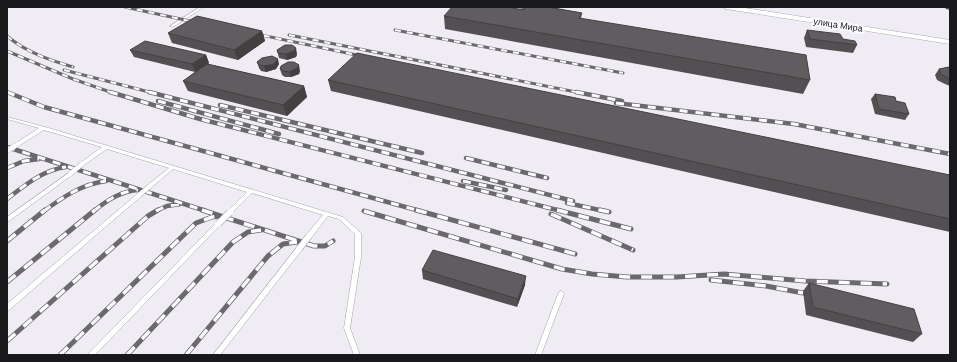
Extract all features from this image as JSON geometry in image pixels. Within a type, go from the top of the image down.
[{"type":"street","name":"улица Мира","points":[[726,7],[767,10],[950,42]]},
{"type":"lane","points":[[172,26],[202,7]]},
{"type":"lane","points":[[7,118],[341,218],[358,232],[358,257],[347,328],[357,355]]},
{"type":"lane","points":[[7,151],[43,128]]},
{"type":"lane","points":[[7,220],[106,147]]},
{"type":"lane","points":[[7,308],[173,167]]},
{"type":"lane","points":[[91,355],[251,191]]},
{"type":"lane","points":[[216,355],[327,214]]},
{"type":"lane","points":[[538,355],[561,294]]},
{"type":"building","points":[[452,7],[507,7],[524,10],[525,7],[548,7],[582,13],[579,18],[806,55],[810,80],[444,16]]},
{"type":"building","points":[[197,16],[262,31],[234,50],[168,33]]},
{"type":"building","points":[[807,30],[840,34],[843,39],[855,41],[857,45],[810,39]]},
{"type":"building","points":[[145,41],[206,55],[192,64],[130,50]]},
{"type":"building","points":[[285,45],[292,45],[296,48],[294,51],[286,54],[278,53],[277,50]]},
{"type":"building","points":[[357,53],[950,175],[950,219],[328,80]]},
{"type":"building","points":[[272,56],[278,59],[274,64],[264,66],[259,65],[257,62],[262,58]]},
{"type":"building","points":[[288,62],[294,62],[299,65],[297,68],[289,72],[280,69],[281,66]]},
{"type":"building","points":[[207,64],[304,86],[283,105],[183,81]]},
{"type":"building","points":[[950,67],[950,79],[941,74],[939,69]]},
{"type":"building","points":[[875,94],[895,97],[896,101],[905,103],[909,114],[879,109]]},
{"type":"building","points":[[433,250],[526,276],[518,299],[422,270]]},
{"type":"building","points":[[809,283],[914,309],[922,334],[813,307]]},
{"type":"railway","points":[[125,7],[199,23]]},
{"type":"railway","points":[[395,30],[623,73]]},
{"type":"railway","points":[[252,33],[366,57]]},
{"type":"railway","points":[[289,35],[581,93]]},
{"type":"railway","points":[[7,36],[22,47],[38,55],[73,67]]},
{"type":"railway","points":[[7,51],[73,79],[111,92]]},
{"type":"railway","points":[[64,70],[153,93]]},
{"type":"railway","points":[[9,93],[7,92],[44,107],[420,211]]},
{"type":"railway","points":[[111,92],[200,119],[561,211]]},
{"type":"railway","points":[[149,92],[573,201]]},
{"type":"railway","points":[[576,92],[622,101]]},
{"type":"railway","points":[[158,101],[279,134]]},
{"type":"railway","points":[[616,103],[794,124],[950,154]]},
{"type":"railway","points":[[220,105],[422,153]]},
{"type":"railway","points":[[7,147],[206,211]]},
{"type":"railway","points":[[466,158],[547,178]]},
{"type":"railway","points":[[7,168],[24,161],[39,159]]},
{"type":"railway","points":[[7,199],[42,175],[50,171],[66,167]]},
{"type":"railway","points":[[44,211],[81,188],[106,181]]},
{"type":"railway","points":[[463,181],[506,190]]},
{"type":"railway","points":[[94,211],[114,197],[126,192],[138,190]]},
{"type":"railway","points":[[567,203],[604,211]]},
{"type":"railway","points":[[157,210],[167,206],[180,204]]},
{"type":"railway","points":[[7,241],[45,210]]},
{"type":"railway","points":[[7,282],[95,210]]},
{"type":"railway","points":[[7,341],[148,216],[157,210]]},
{"type":"railway","points":[[202,210],[314,246],[325,246],[333,241]]},
{"type":"railway","points":[[416,210],[575,254]]},
{"type":"railway","points":[[557,210],[631,229]]},
{"type":"railway","points":[[600,210],[609,212]]},
{"type":"railway","points":[[364,211],[562,269],[592,274],[627,277],[677,277],[724,274],[805,281],[887,284]]},
{"type":"railway","points":[[551,214],[633,250]]},
{"type":"railway","points":[[60,355],[196,223],[212,217],[220,216]]},
{"type":"railway","points":[[127,355],[233,242],[248,232],[261,230]]},
{"type":"railway","points":[[186,355],[268,256],[283,244],[297,242]]},
{"type":"railway","points":[[711,280],[766,286],[803,293]]}]
